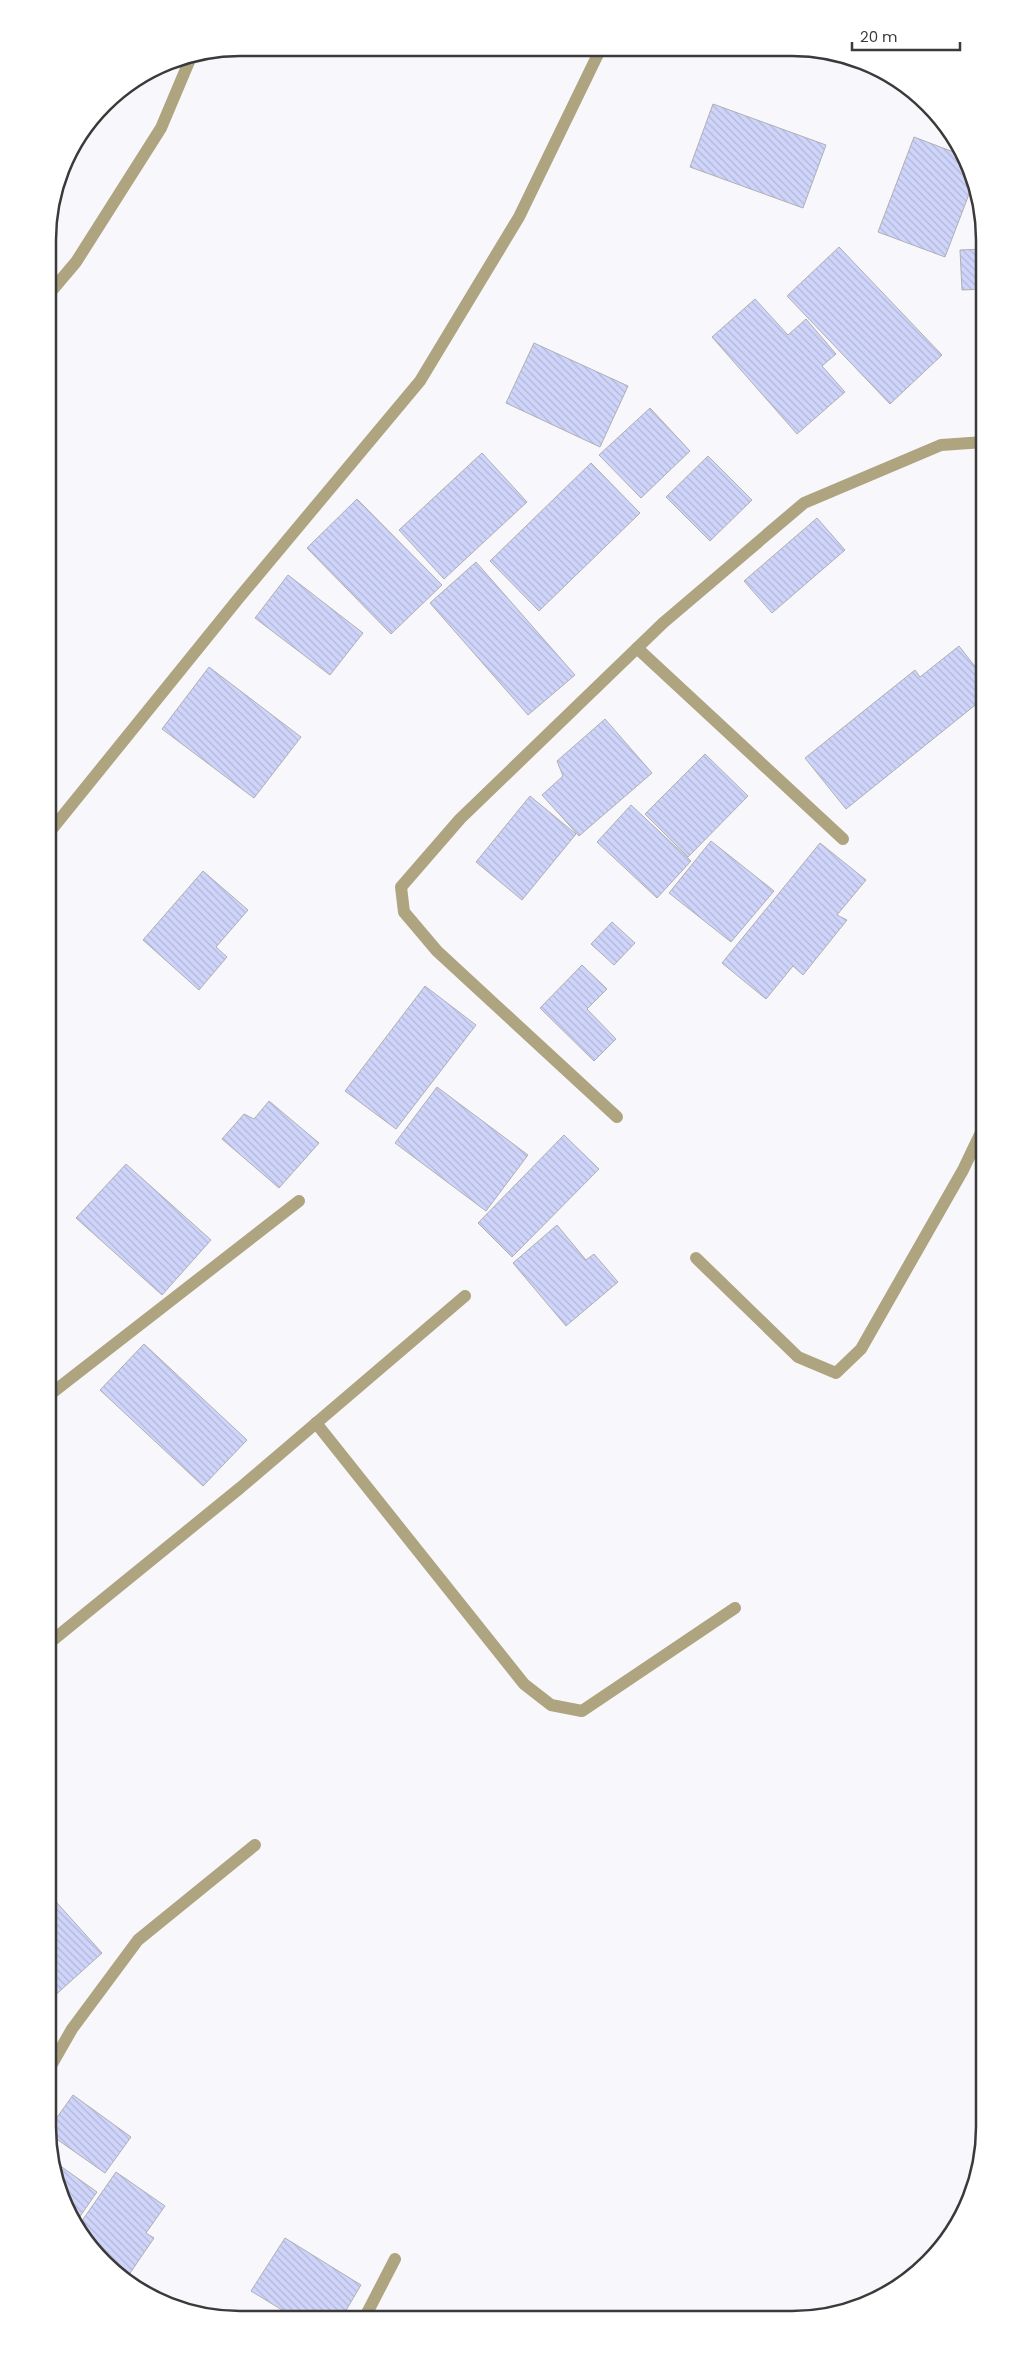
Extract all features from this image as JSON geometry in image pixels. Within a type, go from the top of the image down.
[{"type":"street","points":[[56,824],[238,599],[420,381],[519,217],[597,56]]},
{"type":"street","points":[[56,286],[76,262],[161,128],[188,64]]},
{"type":"street","points":[[617,1117],[437,950],[404,912],[401,886],[460,819],[663,623],[804,503],[941,445],[976,443]]},
{"type":"street","points":[[637,648],[844,839]]},
{"type":"street","points":[[696,1258],[798,1357],[836,1373],[860,1349],[963,1170],[976,1143]]},
{"type":"street","points":[[56,1390],[299,1201]]},
{"type":"street","points":[[56,1637],[316,1423],[466,1296]]},
{"type":"street","points":[[316,1423],[524,1684],[551,1705],[582,1711],[735,1608]]},
{"type":"street","points":[[56,2057],[72,2029],[138,1940],[256,1845]]},
{"type":"street","points":[[368,2311],[395,2259]]},
{"type":"building","points":[[713,104],[826,145],[803,208],[690,167]]},
{"type":"building","points":[[914,137],[953,152],[962,170],[969,194],[945,257],[878,232]]},
{"type":"building","points":[[839,247],[942,355],[890,404],[787,296]]},
{"type":"building","points":[[976,249],[976,289],[962,290],[960,250]]},
{"type":"building","points":[[755,299],[788,335],[806,319],[836,354],[822,366],[845,392],[797,434],[712,337]]},
{"type":"building","points":[[534,343],[628,386],[600,447],[506,403]]},
{"type":"building","points":[[650,408],[690,451],[641,498],[599,455]]},
{"type":"building","points":[[482,453],[527,502],[444,579],[399,530]]},
{"type":"building","points":[[708,456],[752,500],[710,541],[666,497]]},
{"type":"building","points":[[591,463],[640,513],[539,611],[490,561]]},
{"type":"building","points":[[357,499],[442,585],[391,634],[307,548]]},
{"type":"building","points":[[817,518],[845,550],[772,613],[744,581]]},
{"type":"building","points":[[476,562],[575,675],[528,715],[430,603]]},
{"type":"building","points":[[288,575],[363,633],[330,675],[255,618]]},
{"type":"building","points":[[959,646],[976,668],[976,704],[846,809],[805,758],[915,670],[920,677]]},
{"type":"building","points":[[209,667],[301,737],[254,798],[162,729]]},
{"type":"building","points":[[605,719],[652,773],[579,836],[542,795],[563,776],[557,761]]},
{"type":"building","points":[[705,754],[748,796],[688,857],[645,814]]},
{"type":"building","points":[[530,796],[576,834],[522,900],[476,862]]},
{"type":"building","points":[[631,805],[691,861],[657,898],[597,842]]},
{"type":"building","points":[[711,841],[774,891],[731,942],[669,893]]},
{"type":"building","points":[[820,843],[866,880],[837,915],[847,920],[803,975],[793,966],[766,999],[722,963]]},
{"type":"building","points":[[203,871],[248,910],[216,947],[227,957],[199,990],[143,940]]},
{"type":"building","points":[[612,922],[635,943],[614,965],[591,944]]},
{"type":"building","points":[[582,965],[607,989],[587,1009],[616,1039],[594,1061],[540,1008]]},
{"type":"building","points":[[425,986],[476,1025],[396,1129],[345,1091]]},
{"type":"building","points":[[437,1087],[528,1155],[486,1211],[395,1143]]},
{"type":"building","points":[[269,1101],[319,1143],[279,1188],[222,1139],[244,1114],[254,1119]]},
{"type":"building","points":[[564,1135],[599,1169],[512,1257],[478,1223]]},
{"type":"building","points":[[126,1164],[211,1240],[162,1295],[76,1218]]},
{"type":"building","points":[[557,1225],[586,1260],[594,1254],[618,1282],[566,1326],[513,1263]]},
{"type":"building","points":[[144,1344],[247,1440],[203,1486],[100,1390]]},
{"type":"building","points":[[56,1902],[102,1953],[56,1994]]},
{"type":"building","points":[[73,2095],[131,2137],[105,2173],[57,2139],[56,2119]]},
{"type":"building","points":[[61,2166],[97,2192],[80,2217],[70,2197]]},
{"type":"building","points":[[116,2172],[165,2206],[146,2233],[154,2238],[129,2274],[110,2257],[94,2239],[82,2221]]},
{"type":"building","points":[[285,2238],[361,2285],[346,2311],[284,2311],[251,2291]]}]
